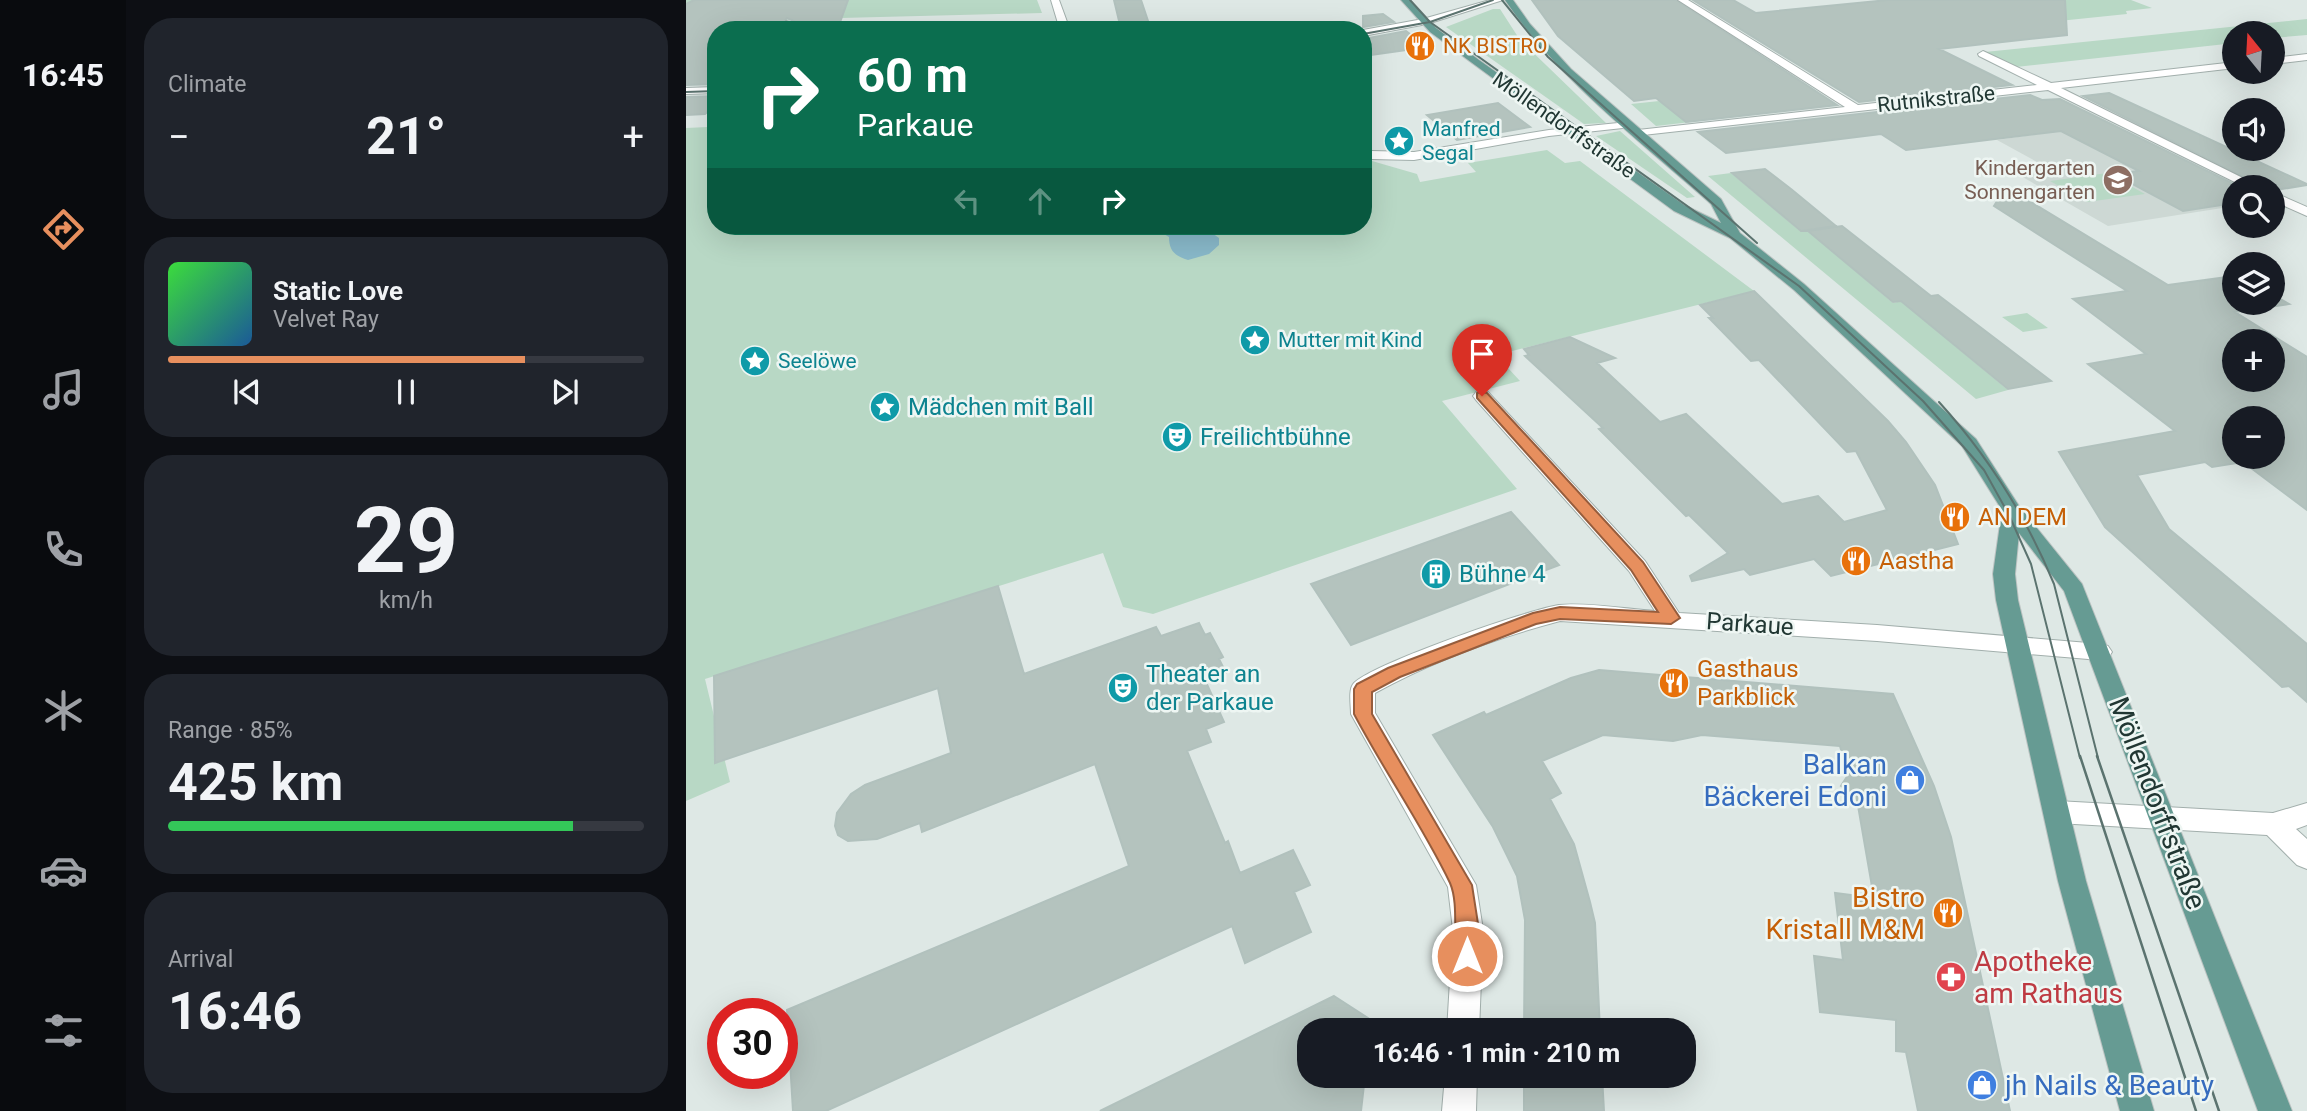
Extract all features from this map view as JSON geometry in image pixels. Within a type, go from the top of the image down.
[{"type":"main road","name":"Möllendorffstraße","points":[[1405,0],[1424,22],[1475,62],[1679,208],[1735,235],[1799,287],[1969,443],[2012,510],[2074,589],[2275,1111]]},
{"type":"main road","name":"Möllendorffstraße","points":[[1509,0],[1550,54],[1716,202],[1735,235]]},
{"type":"main road","points":[[2012,510],[2004,574],[2017,645],[2072,881],[2137,1111]]},
{"type":"street","points":[[1055,0],[1062,21]]},
{"type":"street","points":[[1372,31],[1424,22],[1499,0]]},
{"type":"street","points":[[1682,0],[1855,108]]},
{"type":"street","points":[[1983,54],[2230,175]]},
{"type":"street","points":[[2286,60],[2307,57]]},
{"type":"street","points":[[2291,59],[2307,65]]},
{"type":"street","name":"Rutnikstraße","points":[[1372,155],[1414,156],[1549,134],[1633,130],[1855,108],[2222,67]]},
{"type":"street","points":[[686,91],[707,90]]},
{"type":"street","points":[[2285,202],[2307,212]]},
{"type":"street","points":[[1482,396],[1637,566],[1671,618]]},
{"type":"street","name":"Parkaue","points":[[1464,1018],[1468,930],[1462,885],[1363,714],[1363,689],[1394,672],[1533,619],[1560,613],[1671,618],[2100,652]]},
{"type":"street","points":[[2057,812],[2273,824],[2307,814]]},
{"type":"street","points":[[2273,824],[2307,857]]},
{"type":"street","points":[[1459,1111],[1460,1088]]},
{"type":"shaded area","name":"Kindergarten Sonnengarten","points":[[2087,121],[2222,187],[2222,208],[2108,226],[2005,167],[2037,162],[1997,140],[2054,132]]},
{"type":"green space","points":[[686,0],[1037,0],[1042,13],[707,21],[686,22]]},
{"type":"green space","points":[[2051,0],[2131,0],[2152,8],[2126,11],[2127,14],[2059,21]]},
{"type":"green space","points":[[1493,9],[1500,9],[1520,40],[1606,123],[1584,124],[1446,27]]},
{"type":"green space","points":[[2307,19],[2307,35],[2286,37],[2286,21]]},
{"type":"green space","points":[[2222,28],[2222,44],[2016,67],[1985,52]]},
{"type":"green space","points":[[1800,86],[1831,106],[1656,126],[1631,104]]},
{"type":"green space","points":[[707,127],[707,235],[1372,235],[1372,161],[1417,174],[1420,182],[1476,172],[1468,163],[1547,150],[1565,163],[1580,161],[1754,291],[1496,355],[1520,381],[1442,401],[1517,489],[1153,614],[1123,607],[1103,553],[705,679],[730,782],[686,801],[686,128]]},
{"type":"green space","points":[[1620,131],[1695,197],[1687,198],[1596,136]]},
{"type":"green space","points":[[1731,173],[1800,231],[1807,230],[1893,303],[1901,301],[2008,390],[1976,399],[1708,176]]},
{"type":"green space","points":[[2107,173],[2145,194],[2087,202],[2050,181]]},
{"type":"green space","points":[[2027,313],[2048,328],[2023,332],[2002,317]]},
{"type":"water","points":[[1166,235],[1215,235],[1219,238],[1219,245],[1209,254],[1188,260],[1174,252],[1169,237]]},
{"type":"building","points":[[694,0],[848,0],[840,21],[794,21],[787,18],[785,21],[707,21],[707,84],[686,85],[686,4]]},
{"type":"building","points":[[1114,0],[1141,0],[1148,21],[1119,21]]},
{"type":"building","points":[[1532,0],[1676,0],[1837,105],[1686,122],[1656,98],[1634,101],[1558,36]]},
{"type":"building","points":[[1693,0],[1733,0],[1756,13],[1888,0],[2065,0],[2067,35],[1939,49],[2012,85],[1859,102]]},
{"type":"building","points":[[1383,14],[1394,22],[1372,26],[1372,21],[1363,21],[1363,16]]},
{"type":"building","points":[[1406,31],[1427,47],[1372,55],[1372,37]]},
{"type":"building","points":[[2109,93],[2222,145],[2222,161],[2257,161],[2307,185],[2285,189],[2285,175],[2239,175],[2083,96]]},
{"type":"building","points":[[2030,95],[2042,100],[2060,99],[2222,178],[2222,205],[2183,211],[2114,174],[2139,171],[2061,131],[1906,150],[1881,134],[1726,153],[1698,132]]},
{"type":"building","points":[[707,96],[707,112],[686,115],[686,97]]},
{"type":"building","points":[[1498,103],[1530,127],[1457,140],[1427,115]]},
{"type":"building","points":[[1765,169],[1836,226],[1801,231],[1732,173]]},
{"type":"building","points":[[2006,187],[2168,285],[2222,278],[2222,315],[2240,315],[2262,329],[2222,329],[2222,392],[2285,392],[2285,343],[2307,357],[2307,510],[2252,469],[2285,469],[2285,406],[2222,406],[2222,465],[2212,467],[2205,462],[2137,475],[2169,529],[2307,644],[2307,702],[2289,686],[2282,687],[2105,527],[2059,452],[2175,431],[2088,364],[2146,354],[2073,299],[2127,291],[1994,206]]},
{"type":"building","points":[[1842,226],[1931,296],[1938,295],[2051,381],[2008,389],[1901,301],[1893,302],[1808,231]]},
{"type":"building","points":[[1754,291],[1888,421],[1906,442],[1935,485],[1958,544],[1831,576],[1814,559],[1750,575],[1744,569],[1692,581],[1690,576],[1728,553],[1689,515],[1686,516],[1599,429],[1603,428],[1525,356],[1529,355],[1524,349],[1570,337],[1615,358],[1597,363],[1660,422],[1686,414],[1782,504],[1818,496],[1844,522],[1887,510],[1856,451],[1847,452],[1759,360],[1751,361],[1700,305]]},
{"type":"building","name":"Bühne 4","points":[[1511,512],[1559,565],[1351,645],[1311,584]]},
{"type":"building","points":[[998,586],[1024,674],[1156,627],[1161,636],[1199,623],[1205,635],[1210,633],[1223,657],[1219,659],[1226,673],[1205,680],[1224,722],[1206,729],[1211,742],[1187,751],[1240,873],[1293,850],[1310,885],[1294,892],[1311,932],[1245,963],[1232,926],[826,1111],[793,1111],[792,1089],[798,1089],[798,1005],[1129,866],[1095,764],[922,832],[920,823],[877,839],[848,841],[838,835],[835,826],[837,813],[851,794],[865,785],[951,753],[938,688],[715,763],[714,676]]},
{"type":"building","points":[[1599,670],[1893,694],[1934,786],[1951,837],[2010,1111],[1918,1111],[1906,1052],[1896,1051],[1896,1020],[1820,1012],[1814,956],[1843,960],[1835,893],[1874,898],[1856,794],[1841,786],[1848,775],[1840,746],[1702,735],[1673,741],[1603,735],[1542,761],[1561,793],[1550,799],[1574,844],[1595,923],[1599,1018],[1524,1018],[1525,920],[1517,876],[1493,827],[1433,735],[1571,678]]},
{"type":"building","points":[[1334,996],[1368,1018],[1297,1018],[1297,1088],[1364,1088],[1361,1111],[1100,1111]]},
{"type":"building","points":[[1524,1088],[1603,1088],[1604,1111],[1524,1111]]},
{"type":"tram line","points":[[1410,0],[1430,22]]},
{"type":"tram line","points":[[1430,22],[1493,0]]},
{"type":"tram line","points":[[1502,0],[1548,57],[1757,243]]},
{"type":"tram line","points":[[1372,32],[1430,22]]},
{"type":"tram line","points":[[1430,22],[1799,286],[1923,401],[1984,470],[2009,515],[2031,564],[2080,758]]},
{"type":"tram line","points":[[686,92],[707,91]]},
{"type":"tram line","points":[[1939,402],[1974,444],[2005,488],[2043,559],[2054,584],[2098,758]]},
{"type":"tram line","points":[[2080,756],[2196,1111]]},
{"type":"tram line","points":[[2097,756],[2219,1111]]},
{"type":"place","name":"NK BISTRO","points":[[1420,46]]},
{"type":"place","name":"Manfred Segal","points":[[1399,141]]},
{"type":"place","name":"Kindergarten Sonnengarten","points":[[2118,180]]},
{"type":"place","name":"Mutter mit Kind","points":[[1255,340]]},
{"type":"place","name":"Seelöwe","points":[[755,361]]},
{"type":"place","name":"Mädchen mit Ball","points":[[885,407]]},
{"type":"place","name":"Freilichtbühne","points":[[1177,437]]},
{"type":"place","name":"AN DEM","points":[[1955,517]]},
{"type":"place","name":"Aastha","points":[[1856,561]]},
{"type":"place","name":"Bühne 4","points":[[1436,574]]},
{"type":"place","name":"Gasthaus Parkblick","points":[[1674,683]]},
{"type":"place","name":"Theater an der Parkaue","points":[[1123,688]]},
{"type":"place","name":"Balkan Bäckerei Edoni","points":[[1910,780]]},
{"type":"place","name":"Bistro Kristall M&M","points":[[1948,913]]},
{"type":"place","name":"Apotheke am Rathaus","points":[[1951,977]]},
{"type":"place","name":"jh Nails & Beauty","points":[[1982,1085]]},
{"type":"route","points":[[1467,956],[1468,930],[1462,885],[1363,714],[1363,689],[1394,672],[1533,619],[1560,613],[1671,618],[1637,566],[1482,396]]}]
